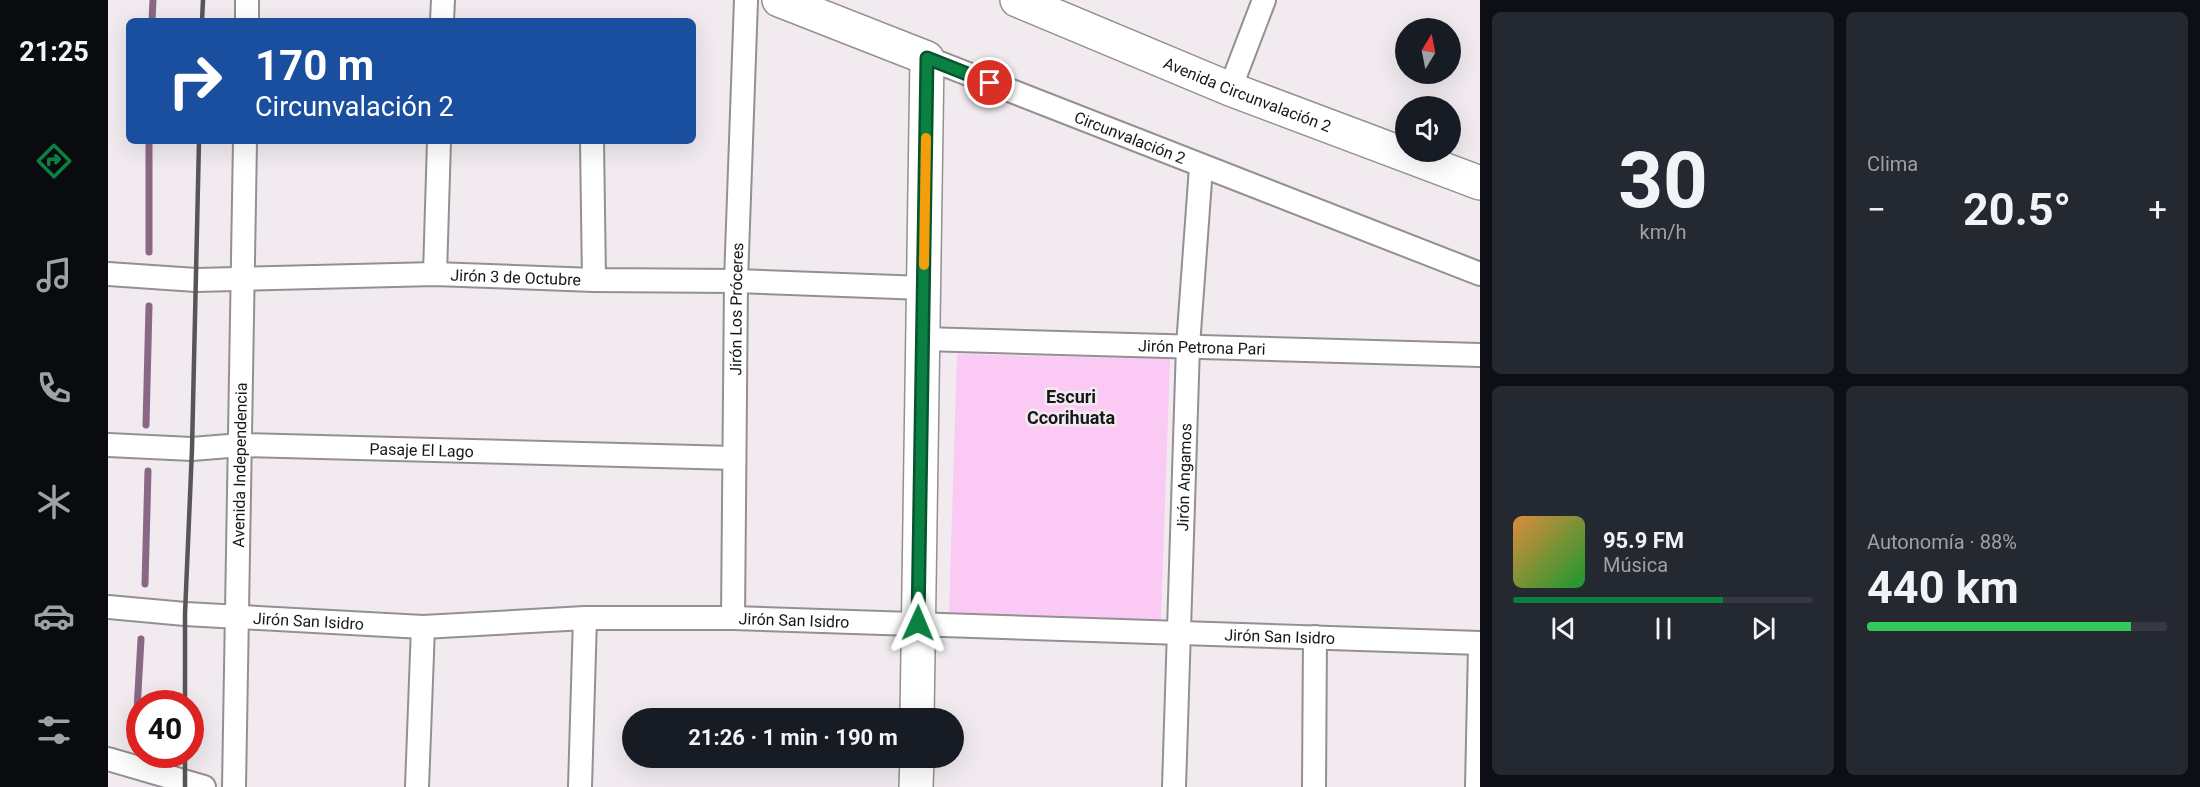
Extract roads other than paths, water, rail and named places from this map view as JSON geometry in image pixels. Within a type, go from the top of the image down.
[{"type":"street","points":[[247,0],[247,18]]},
{"type":"street","points":[[442,18],[443,0]]},
{"type":"street","name":"Jirón Los Próceres","points":[[733,618],[736,281],[746,0]]},
{"type":"street","name":"Circunvalación 2","points":[[779,0],[1201,167],[1480,274]]},
{"type":"street","name":"Avenida Circunvalación 2","points":[[1017,0],[1230,89],[1478,176]]},
{"type":"street","points":[[1230,89],[1264,0]]},
{"type":"street","points":[[917,708],[927,58]]},
{"type":"street","name":"Avenida Independencia","points":[[234,787],[245,144]]},
{"type":"street","points":[[435,274],[439,144]]},
{"type":"street","points":[[592,144],[594,280]]},
{"type":"street","name":"Jirón Angamos","points":[[1174,787],[1188,346],[1201,167]]},
{"type":"street","name":"Jirón 3 de Octubre","points":[[108,274],[196,280],[435,274],[924,288]]},
{"type":"street","name":"Jirón Petrona Pari","points":[[923,339],[1480,356]]},
{"type":"street","name":"Pasaje El Lago","points":[[108,445],[192,449],[241,445],[734,458]]},
{"type":"street","name":"Jirón San Isidro","points":[[108,608],[423,627],[585,618],[733,618],[1315,637],[1480,645]]},
{"type":"street","points":[[580,787],[585,618]]},
{"type":"street","points":[[417,787],[423,627]]},
{"type":"street","points":[[1314,787],[1315,637]]},
{"type":"street","points":[[1476,787],[1480,645]]},
{"type":"street","points":[[108,759],[204,787]]},
{"type":"street","points":[[916,787],[917,768]]},
{"type":"waterway","points":[[152,18],[153,0]]},
{"type":"waterway","points":[[149,144],[149,252]]},
{"type":"waterway","points":[[146,425],[149,306]]},
{"type":"waterway","points":[[145,584],[148,471]]},
{"type":"waterway","points":[[138,690],[141,639]]},
{"type":"railway","points":[[202,18],[203,0]]},
{"type":"railway","points":[[185,690],[185,614],[192,449],[199,144]]},
{"type":"railway","points":[[185,768],[185,787]]},
{"type":"district","name":"Escuri Ccorihuata","points":[[1071,407]]}]
